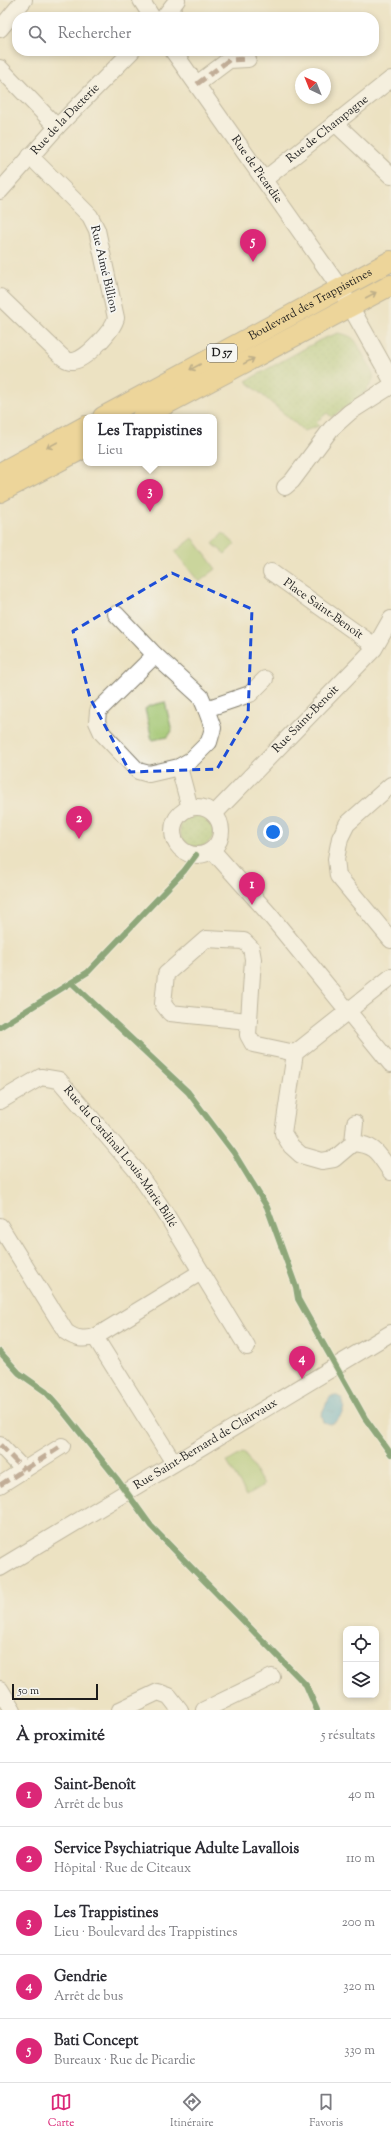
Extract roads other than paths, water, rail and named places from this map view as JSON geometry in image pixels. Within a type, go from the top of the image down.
[{"type":"main road","name":"Boulevard des Trappistines","points":[[109,414],[391,260]]},
{"type":"main road","name":"Boulevard des Trappistines","points":[[148,414],[391,285]]},
{"type":"main road","points":[[0,473],[83,428]]},
{"type":"main road","points":[[0,492],[83,449]]},
{"type":"street","points":[[14,12],[24,0]]},
{"type":"street","points":[[141,0],[149,12]]},
{"type":"street","points":[[168,12],[177,0]]},
{"type":"street","points":[[0,29],[12,14]]},
{"type":"street","name":"Rue de la Dacterie","points":[[0,191],[57,127],[127,56]]},
{"type":"street","name":"Rue de Picardie","points":[[177,56],[265,179],[340,288]]},
{"type":"street","points":[[197,84],[230,60],[248,59]]},
{"type":"street","points":[[0,68],[57,127]]},
{"type":"street","name":"Rue de Champagne","points":[[265,179],[391,79]]},
{"type":"street","points":[[335,122],[391,176]]},
{"type":"street","name":"Rue Aimé Billion","points":[[0,296],[57,352],[65,359],[73,361],[85,356],[114,326],[116,318],[97,230],[90,216],[30,156]]},
{"type":"street","points":[[340,288],[391,380]]},
{"type":"street","points":[[285,487],[292,481],[331,429],[350,412],[391,386]]},
{"type":"street","name":"Place Saint-Benoît","points":[[271,572],[375,646]]},
{"type":"street","points":[[116,614],[155,656],[201,697],[213,728],[209,742],[192,760],[179,767],[149,774],[138,771],[102,733],[97,722],[98,711],[155,656]]},
{"type":"street","name":"Rue Saint-Benoit","points":[[214,814],[375,646],[391,619]]},
{"type":"street","points":[[206,709],[250,694],[265,679]]},
{"type":"street","points":[[179,767],[190,808]]},
{"type":"street","points":[[391,785],[347,824],[340,838],[336,859],[338,876],[391,940]]},
{"type":"street","points":[[190,808],[203,808],[214,814],[218,819],[221,831],[220,838],[212,850],[202,855],[189,854],[183,851],[174,840],[173,834],[175,820],[179,815],[190,808]]},
{"type":"street","points":[[212,850],[269,914],[391,1064]]},
{"type":"street","points":[[248,1021],[170,1013],[163,1004],[166,974],[206,939],[244,941],[251,948],[253,959],[248,1035],[253,1044],[295,1053]]},
{"type":"street","points":[[391,976],[295,1053],[283,1132],[291,1146],[301,1156],[322,1161],[334,1159],[353,1143],[367,1144],[374,1148],[391,1172]]},
{"type":"street","name":"Rue du Cardinal Louis-Marie Billé","points":[[0,1101],[41,1076],[58,1080],[134,1169],[164,1211],[247,1347]]},
{"type":"street","points":[[353,1143],[355,1123]]},
{"type":"street","points":[[0,1226],[66,1332],[74,1338],[85,1340],[95,1337],[201,1272]]},
{"type":"street","name":"Rue Saint-Bernard de Clairvaux","points":[[0,1568],[391,1333]]},
{"type":"street","points":[[95,1337],[174,1463]]},
{"type":"street","points":[[0,1445],[24,1470]]},
{"type":"street","points":[[0,1485],[62,1446]]},
{"type":"street","points":[[204,1710],[272,1676]]},
{"type":"street","points":[[0,1689],[13,1710]]},
{"type":"street","points":[[120,1710],[158,1692],[169,1696],[180,1710]]},
{"type":"water","points":[[333,1395],[339,1397],[344,1405],[338,1419],[329,1424],[323,1422],[321,1415],[329,1398]]},
{"type":"place","name":"Bati Concept","points":[[253,262]]},
{"type":"place","name":"Les Trappistines","points":[[150,512]]},
{"type":"place","name":"Service Psychiatrique Adulte Lavallois","points":[[79,839]]},
{"type":"place","name":"Saint-Benoît","points":[[252,905]]},
{"type":"place","name":"Gendrie","points":[[302,1379]]}]
